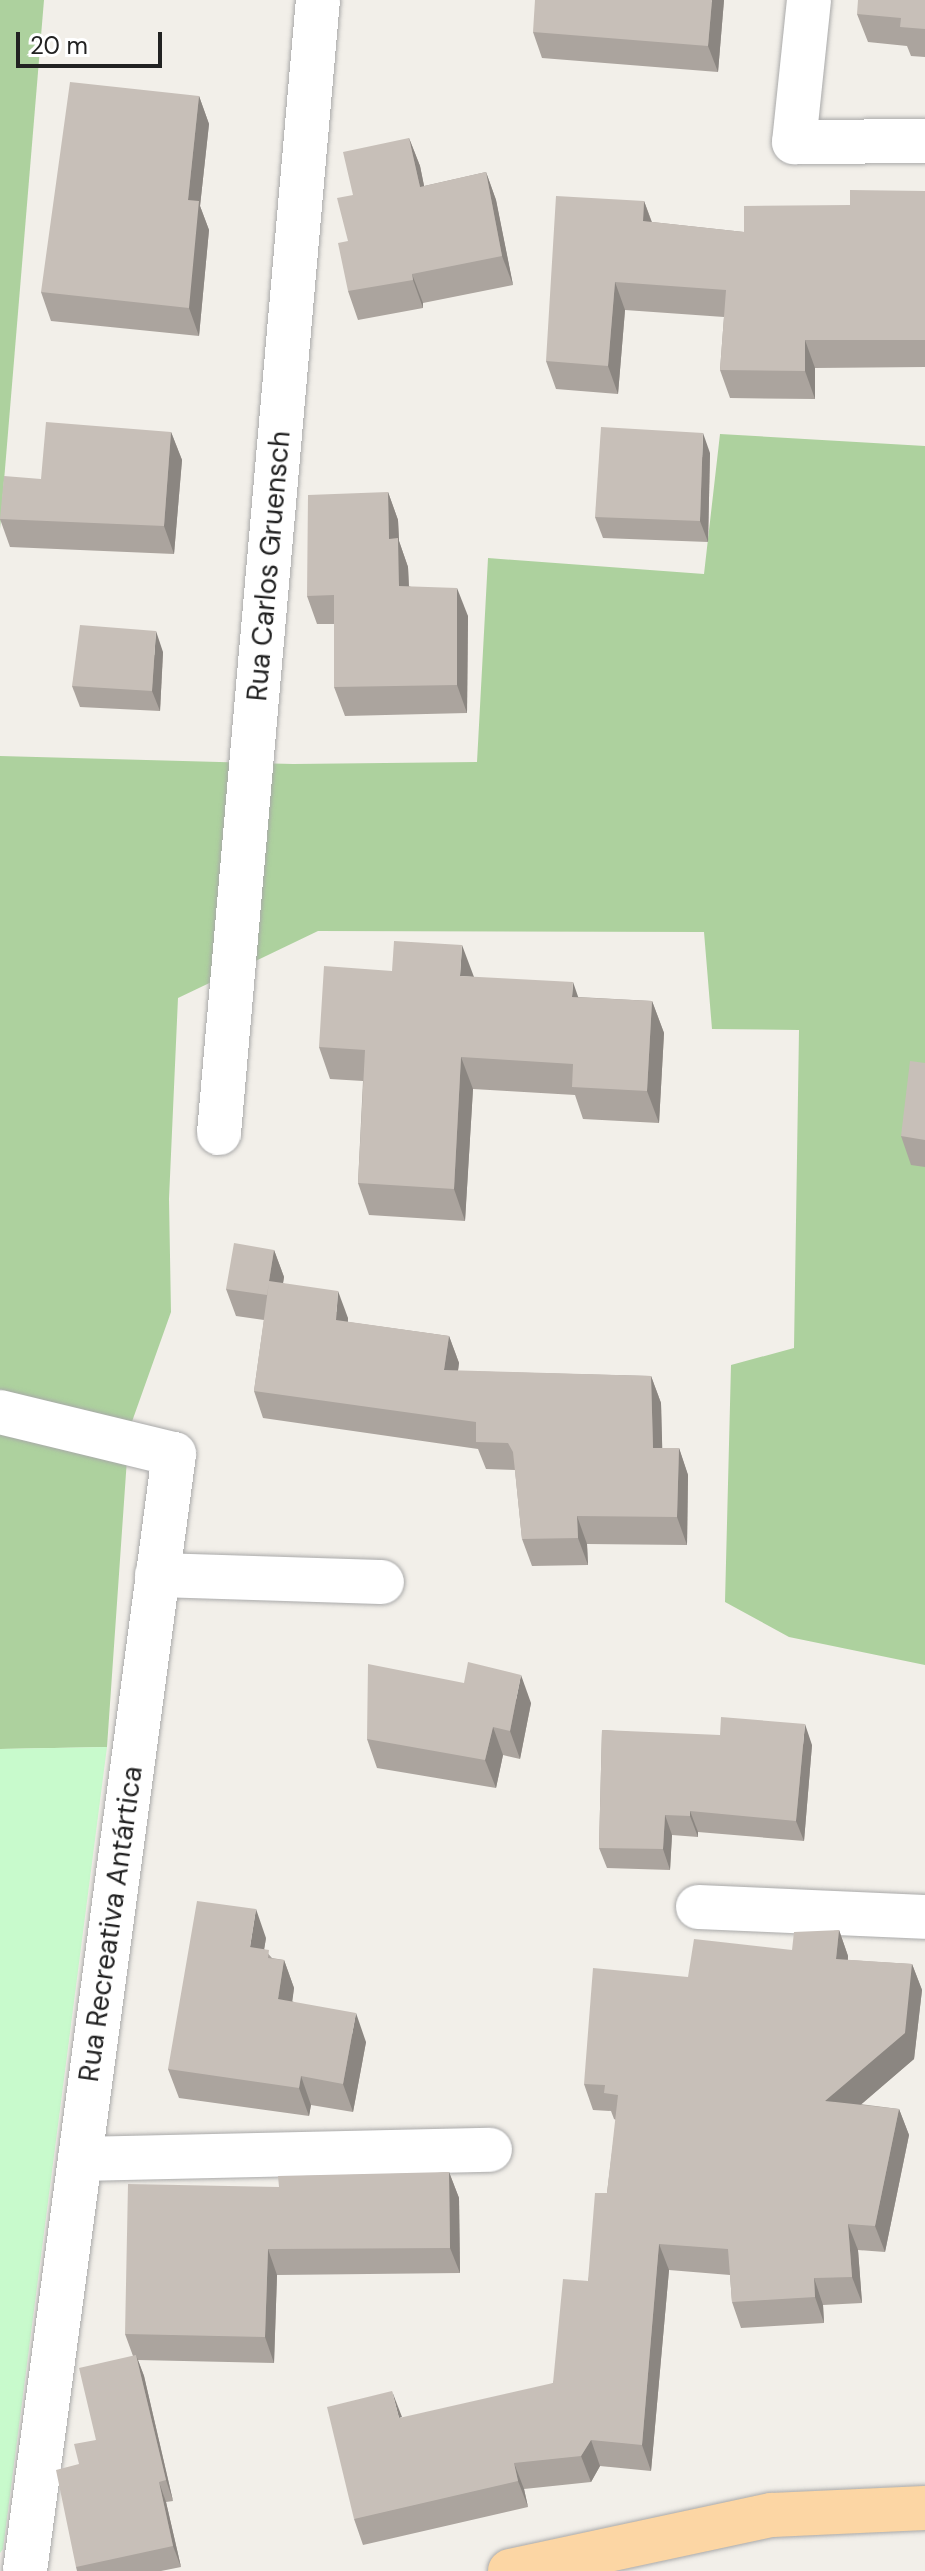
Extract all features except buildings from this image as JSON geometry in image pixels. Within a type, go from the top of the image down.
[{"type":"main road","points":[[510,2571],[772,2515],[925,2508]]},
{"type":"street","name":"Rua Carlos Gruensch","points":[[219,1133],[318,0]]},
{"type":"street","points":[[809,0],[794,142],[925,141]]},
{"type":"street","name":"Rua Recreativa Antártica","points":[[0,1412],[174,1454],[25,2571]]},
{"type":"street","points":[[157,1575],[382,1582]]},
{"type":"street","points":[[698,1907],[925,1917]]},
{"type":"street","points":[[80,2159],[490,2150]]},
{"type":"green space","points":[[0,0],[44,0],[0,529]]},
{"type":"green space","points":[[720,434],[925,446],[925,1665],[789,1637],[725,1602],[731,1365],[794,1348],[799,1030],[712,1029],[704,932],[318,931],[178,998],[169,1199],[171,1312],[129,1430],[107,1747],[0,1749],[0,756],[293,764],[477,762],[488,558],[704,574]]},
{"type":"green space","points":[[107,1747],[3,2549],[0,2553],[0,1749]]}]
